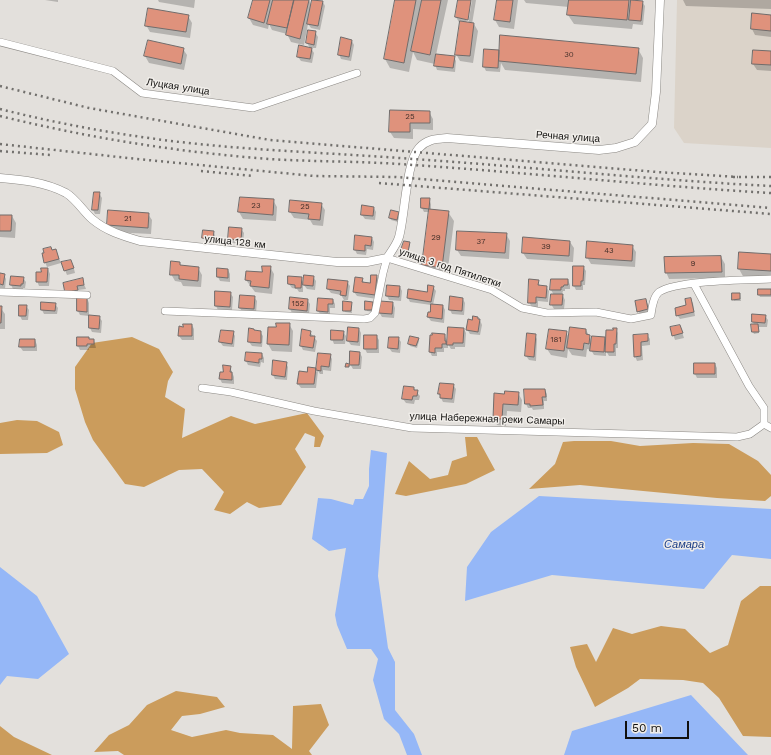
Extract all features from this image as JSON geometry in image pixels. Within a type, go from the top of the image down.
[{"type":"street","name":"Речная улица","points":[[387,258],[399,238],[415,153],[419,148],[433,139],[447,138],[599,150],[616,148],[635,142],[652,124],[656,92],[659,2]]},
{"type":"street","name":"Луцкая улица","points":[[0,42],[113,71],[142,93],[253,108],[356,73]]},
{"type":"street","name":"улица 128 км","points":[[0,178],[26,180],[49,185],[68,194],[93,220],[111,232],[140,241],[338,262],[367,262],[387,258]]},
{"type":"street","name":"улица 3 год Пятилетки","points":[[387,258],[492,290],[522,308],[547,313],[596,312],[631,319],[651,315],[655,298],[659,292],[673,287],[694,284],[771,279]]},
{"type":"street","points":[[165,311],[364,319],[370,318],[375,313],[387,258]]},
{"type":"street","points":[[694,284],[749,386],[764,408],[764,424],[771,428]]},
{"type":"street","points":[[0,292],[87,295]]},
{"type":"street","name":"улица Набережная реки Самары","points":[[202,388],[231,392],[314,412],[412,428],[737,437],[750,434],[764,424]]},
{"type":"shaded area","points":[[677,0],[771,0],[771,148],[684,143],[674,128]]},
{"type":"shaded area","points":[[132,337],[159,349],[173,372],[168,381],[165,397],[185,409],[182,438],[231,416],[255,424],[307,413],[324,436],[320,447],[314,447],[315,437],[305,433],[295,449],[306,467],[281,505],[259,508],[247,502],[230,514],[214,510],[224,492],[202,469],[179,470],[144,487],[125,484],[93,440],[85,422],[75,389],[75,367],[92,343]]},
{"type":"shaded area","points":[[17,420],[37,421],[59,432],[63,445],[47,453],[0,454],[0,423]]},
{"type":"shaded area","points":[[465,437],[477,437],[495,470],[466,484],[406,496],[395,494],[409,461],[430,479],[448,475],[452,461],[467,456]]},
{"type":"shaded area","points":[[611,441],[640,446],[693,443],[729,444],[758,461],[771,475],[771,496],[765,501],[580,485],[529,489],[555,464],[563,442]]},
{"type":"shaded area","points":[[760,586],[771,586],[771,737],[743,736],[719,698],[703,683],[683,680],[640,679],[628,688],[595,707],[576,667],[570,647],[587,644],[596,662],[613,628],[632,634],[661,626],[685,629],[710,653],[728,645],[741,601]]},
{"type":"shaded area","points":[[176,691],[217,697],[225,707],[200,714],[182,716],[171,730],[192,737],[226,730],[240,733],[273,735],[292,749],[293,706],[321,704],[329,725],[309,751],[312,755],[124,755],[118,751],[94,752],[109,735],[129,725],[147,705]]},
{"type":"shaded area","points":[[0,726],[14,737],[52,755],[0,755]]},
{"type":"water","points":[[371,450],[387,453],[378,576],[388,648],[395,662],[395,710],[414,734],[422,755],[407,755],[399,734],[384,719],[373,680],[378,659],[371,649],[347,649],[337,625],[335,615],[346,548],[329,551],[312,539],[318,498],[331,499],[353,505],[355,499],[363,499],[369,486]]},
{"type":"water","name":"Самара","points":[[539,496],[771,509],[771,559],[732,555],[704,589],[552,575],[465,601],[467,567],[491,532]]},
{"type":"water","points":[[0,567],[37,596],[69,654],[38,679],[7,676],[0,685]]},
{"type":"water","points":[[691,695],[748,755],[564,755],[572,731]]},
{"type":"building","points":[[253,0],[270,0],[264,23],[248,18]]},
{"type":"building","points":[[273,0],[294,0],[287,28],[267,24]]},
{"type":"building","points":[[294,0],[309,0],[300,39],[286,35]]},
{"type":"building","points":[[312,0],[323,1],[318,26],[307,24]]},
{"type":"building","points":[[395,0],[416,0],[404,63],[384,59]]},
{"type":"building","points":[[422,0],[441,0],[430,55],[411,51]]},
{"type":"building","points":[[458,0],[471,0],[468,20],[455,17]]},
{"type":"building","points":[[497,0],[513,0],[510,22],[494,20]]},
{"type":"building","points":[[569,0],[629,0],[627,20],[567,15]]},
{"type":"building","points":[[631,0],[643,1],[641,21],[629,20]]},
{"type":"building","points":[[148,8],[189,15],[186,32],[145,26]]},
{"type":"building","points":[[752,13],[771,15],[771,31],[751,29]]},
{"type":"building","points":[[460,21],[474,23],[470,56],[455,55]]},
{"type":"building","points":[[308,30],[316,31],[314,45],[306,43]]},
{"type":"building","points":[[500,35],[639,48],[636,74],[499,61]]},
{"type":"building","points":[[341,37],[352,40],[349,57],[338,55]]},
{"type":"building","points":[[148,40],[184,48],[181,64],[144,56]]},
{"type":"building","points":[[299,45],[312,48],[310,59],[297,57]]},
{"type":"building","points":[[484,49],[499,50],[498,68],[483,67]]},
{"type":"building","points":[[753,50],[771,51],[771,65],[752,64]]},
{"type":"building","points":[[436,54],[455,56],[453,68],[434,66]]},
{"type":"building","points":[[390,110],[430,111],[430,123],[410,123],[410,132],[389,132]]},
{"type":"building","points":[[94,192],[100,192],[98,210],[92,210]]},
{"type":"building","points":[[240,197],[274,199],[273,215],[238,212]]},
{"type":"building","points":[[421,198],[430,198],[429,209],[421,208]]},
{"type":"building","points":[[290,200],[322,203],[320,220],[308,219],[309,214],[289,212]]},
{"type":"building","points":[[362,205],[374,207],[373,216],[361,215]]},
{"type":"building","points":[[429,209],[449,211],[442,268],[422,265]]},
{"type":"building","points":[[108,210],[149,213],[148,228],[107,225]]},
{"type":"building","points":[[391,210],[399,212],[397,220],[389,218]]},
{"type":"building","points":[[0,215],[12,215],[11,231],[0,231]]},
{"type":"building","points":[[229,227],[242,228],[241,240],[228,239]]},
{"type":"building","points":[[203,230],[214,231],[213,240],[202,238]]},
{"type":"building","points":[[457,231],[507,233],[505,253],[456,250]]},
{"type":"building","points":[[355,235],[372,237],[371,246],[365,245],[365,251],[354,250]]},
{"type":"building","points":[[523,237],[570,241],[569,256],[522,253]]},
{"type":"building","points":[[404,241],[410,242],[408,252],[401,250]]},
{"type":"building","points":[[587,241],[633,245],[632,261],[586,258]]},
{"type":"building","points":[[51,247],[52,250],[56,249],[59,259],[44,263],[42,253],[44,253],[43,249]]},
{"type":"building","points":[[739,252],[771,254],[771,271],[738,269]]},
{"type":"building","points":[[721,256],[722,272],[665,273],[664,257]]},
{"type":"building","points":[[71,260],[74,268],[64,271],[61,262]]},
{"type":"building","points":[[171,261],[180,262],[180,265],[199,267],[198,281],[179,279],[179,275],[170,275]]},
{"type":"building","points":[[262,266],[271,266],[269,288],[250,286],[251,281],[245,280],[246,271],[262,272]]},
{"type":"building","points":[[573,266],[584,266],[583,281],[581,281],[581,286],[573,286]]},
{"type":"building","points":[[41,268],[48,268],[47,282],[36,282],[36,272],[41,272]]},
{"type":"building","points":[[217,268],[228,269],[228,278],[217,277]]},
{"type":"building","points":[[0,273],[5,274],[3,285],[0,284]]},
{"type":"building","points":[[304,275],[314,276],[313,286],[303,285]]},
{"type":"building","points":[[371,275],[377,275],[375,295],[353,292],[355,277],[363,278],[362,282],[370,283]]},
{"type":"building","points":[[11,276],[24,277],[23,284],[21,284],[21,286],[10,285]]},
{"type":"building","points":[[288,276],[302,277],[301,288],[295,288],[295,285],[288,284]]},
{"type":"building","points":[[83,278],[84,285],[77,286],[78,290],[65,293],[63,283]]},
{"type":"building","points":[[328,279],[348,281],[346,296],[340,295],[341,291],[327,289]]},
{"type":"building","points":[[529,279],[539,280],[538,285],[547,286],[546,298],[536,297],[536,303],[528,303]]},
{"type":"building","points":[[551,279],[568,279],[568,285],[561,287],[561,290],[550,290]]},
{"type":"building","points":[[387,285],[400,286],[399,297],[386,296]]},
{"type":"building","points":[[428,285],[434,286],[431,302],[407,298],[408,289],[427,292]]},
{"type":"building","points":[[758,289],[771,289],[771,295],[758,295]]},
{"type":"building","points":[[215,291],[231,292],[230,307],[215,306]]},
{"type":"building","points":[[732,293],[740,293],[740,299],[732,300]]},
{"type":"building","points":[[551,294],[563,294],[562,305],[550,305]]},
{"type":"building","points":[[240,295],[255,296],[254,309],[239,308]]},
{"type":"building","points":[[450,296],[463,298],[462,311],[449,310]]},
{"type":"building","points":[[77,297],[87,297],[87,312],[77,311]]},
{"type":"building","points":[[290,297],[308,299],[307,311],[289,309]]},
{"type":"building","points":[[318,298],[333,299],[333,304],[328,304],[328,312],[317,311]]},
{"type":"building","points":[[691,298],[694,312],[676,316],[675,308],[686,305],[685,299]]},
{"type":"building","points":[[646,299],[648,309],[637,312],[635,301]]},
{"type":"building","points":[[343,301],[352,302],[351,311],[343,311]]},
{"type":"building","points":[[365,301],[373,302],[372,310],[365,310]]},
{"type":"building","points":[[380,301],[393,302],[392,314],[378,313]]},
{"type":"building","points":[[41,302],[56,303],[55,311],[41,310]]},
{"type":"building","points":[[431,304],[443,305],[442,319],[427,317],[428,312],[430,312]]},
{"type":"building","points":[[19,305],[27,305],[26,316],[19,316]]},
{"type":"building","points":[[0,306],[2,306],[1,323],[0,323]]},
{"type":"building","points":[[752,314],[766,315],[765,323],[752,322]]},
{"type":"building","points":[[89,315],[100,316],[99,329],[89,328]]},
{"type":"building","points":[[473,316],[480,319],[478,332],[466,330],[468,319],[472,320]]},
{"type":"building","points":[[276,323],[290,323],[289,345],[267,344],[268,327],[276,327]]},
{"type":"building","points":[[183,324],[192,324],[192,336],[178,336],[179,326],[183,327]]},
{"type":"building","points":[[751,324],[758,324],[759,332],[752,332]]},
{"type":"building","points":[[680,325],[683,333],[672,336],[670,327]]},
{"type":"building","points":[[348,327],[359,328],[358,342],[347,341]]},
{"type":"building","points":[[448,327],[464,328],[463,343],[453,343],[453,345],[447,345]]},
{"type":"building","points":[[570,327],[586,329],[586,334],[590,335],[589,344],[584,343],[583,350],[567,348]]},
{"type":"building","points":[[249,328],[261,331],[261,343],[248,342]]},
{"type":"building","points":[[613,328],[617,328],[614,352],[605,352],[606,330],[613,330]]},
{"type":"building","points":[[302,329],[311,331],[310,336],[315,336],[313,348],[300,346]]},
{"type":"building","points":[[549,329],[567,331],[564,351],[546,349]]},
{"type":"building","points":[[221,330],[234,331],[232,344],[219,342]]},
{"type":"building","points":[[331,330],[344,331],[343,340],[331,340]]},
{"type":"building","points":[[432,333],[445,334],[446,344],[442,344],[442,348],[435,348],[435,353],[429,352],[430,335],[432,335]]},
{"type":"building","points":[[527,333],[536,334],[534,357],[525,356]]},
{"type":"building","points":[[648,334],[648,341],[641,342],[641,356],[634,357],[633,335]]},
{"type":"building","points":[[364,335],[377,335],[377,349],[364,349]]},
{"type":"building","points":[[410,336],[419,338],[416,346],[408,344]]},
{"type":"building","points":[[592,336],[605,337],[604,352],[590,351]]},
{"type":"building","points":[[77,337],[89,337],[89,339],[94,339],[94,344],[77,346]]},
{"type":"building","points":[[389,337],[399,337],[398,349],[388,348]]},
{"type":"building","points":[[20,339],[35,339],[35,347],[19,347]]},
{"type":"building","points":[[350,351],[360,352],[359,365],[349,365],[349,367],[345,367],[346,363],[349,364]]},
{"type":"building","points":[[246,352],[262,353],[262,359],[259,359],[259,363],[245,361]]},
{"type":"building","points":[[318,353],[331,354],[329,367],[321,366],[321,371],[316,370]]},
{"type":"building","points":[[273,360],[287,362],[285,377],[272,375]]},
{"type":"building","points":[[694,363],[715,363],[715,374],[694,374]]},
{"type":"building","points":[[223,365],[231,366],[230,372],[232,372],[232,380],[219,379],[220,372],[223,372]]},
{"type":"building","points":[[308,367],[316,368],[314,384],[297,384],[299,371],[307,372]]},
{"type":"building","points":[[440,383],[454,384],[452,399],[440,398],[440,394],[438,394]]},
{"type":"building","points":[[404,386],[414,387],[414,390],[418,390],[417,396],[413,396],[412,400],[402,399]]},
{"type":"building","points":[[524,389],[545,389],[546,397],[542,397],[543,405],[530,406],[530,404],[525,404]]},
{"type":"building","points":[[505,391],[519,392],[518,405],[503,404],[502,419],[493,419],[494,393],[504,394]]},
{"type":"railway","points":[[0,86],[89,108],[270,140],[657,172],[738,177]]},
{"type":"railway","points":[[0,109],[45,120],[112,132],[209,145],[771,186]]},
{"type":"railway","points":[[0,116],[67,131],[134,143],[235,156],[287,160],[395,164],[771,193]]},
{"type":"railway","points":[[0,144],[314,176],[396,177],[771,208]]},
{"type":"railway","points":[[0,151],[50,155]]},
{"type":"railway","points":[[201,171],[253,176]]},
{"type":"railway","points":[[733,177],[771,177]]},
{"type":"railway","points":[[379,183],[771,214]]}]
